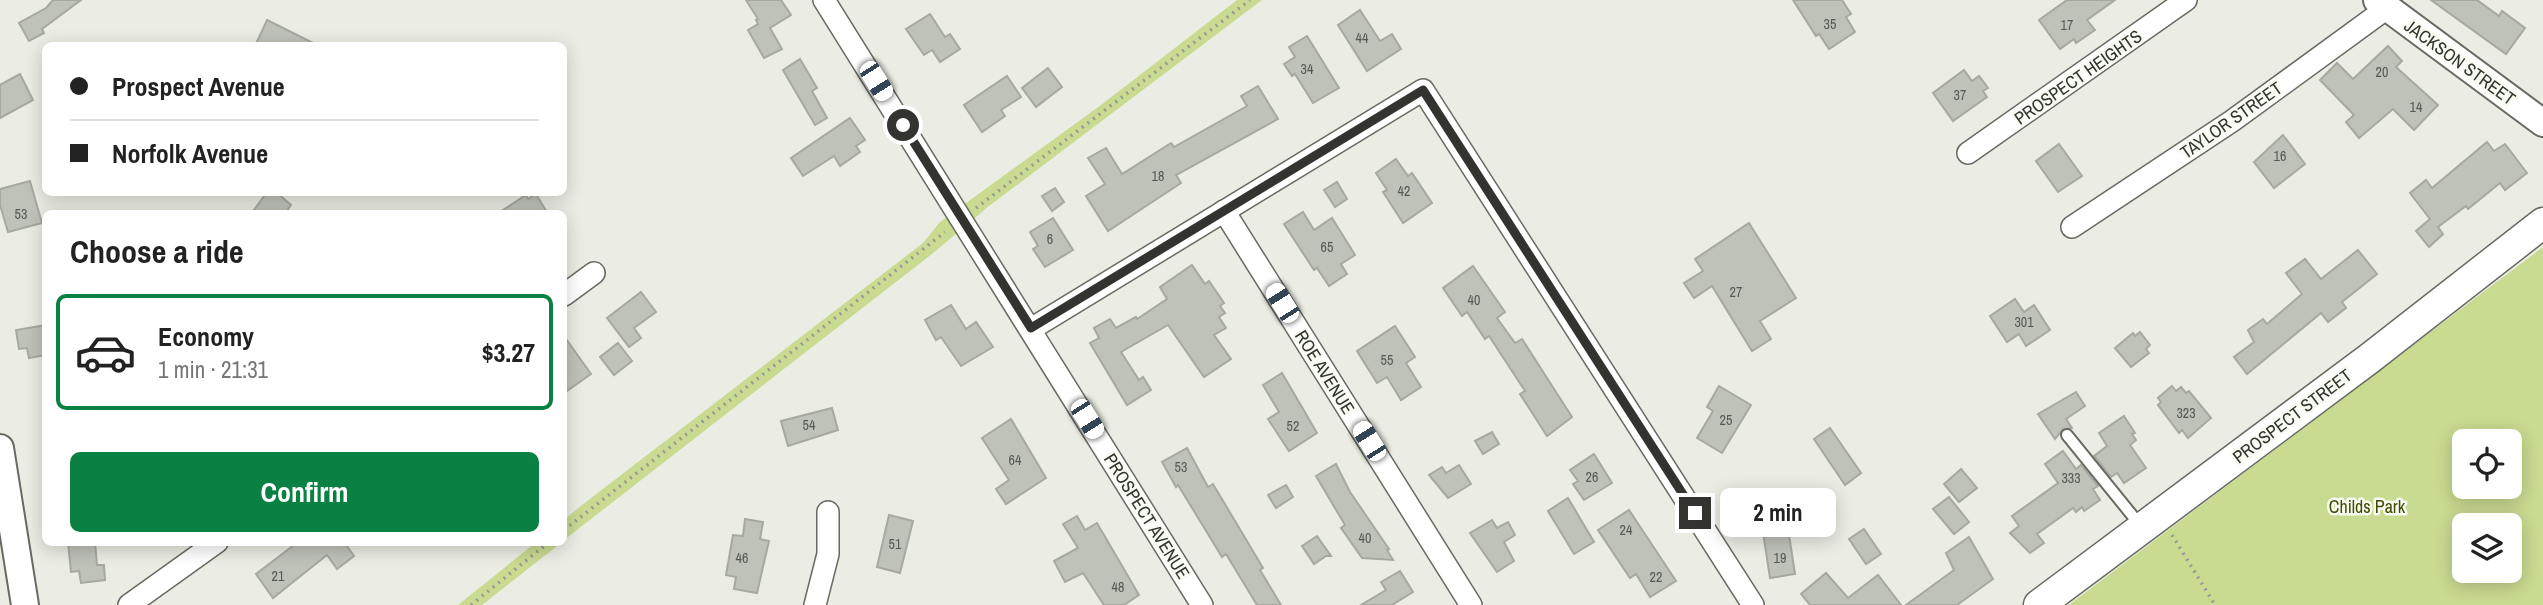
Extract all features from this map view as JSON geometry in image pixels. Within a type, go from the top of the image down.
[{"type":"main road","name":"PROSPECT STREET","points":[[2039,605],[2370,358],[2543,223]]},
{"type":"street","name":"PROSPECT AVENUE","points":[[824,0],[1202,605]]},
{"type":"street","name":"PROSPECT HEIGHTS","points":[[1968,153],[2186,0]]},
{"type":"street","name":"JACKSON STREET","points":[[2382,4],[2543,123]]},
{"type":"street","name":"TAYLOR STREET","points":[[2072,227],[2232,121],[2382,4]]},
{"type":"street","points":[[1031,328],[1423,90],[1754,605]]},
{"type":"street","name":"ROE AVENUE","points":[[1224,211],[1471,605]]},
{"type":"street","points":[[567,293],[594,273]]},
{"type":"street","points":[[0,448],[25,605]]},
{"type":"street","points":[[816,605],[828,554],[828,512]]},
{"type":"street","points":[[129,605],[210,546]]},
{"type":"lane","points":[[2067,435],[2151,521]]},
{"type":"path","points":[[1239,0],[1242,5]]},
{"type":"path","points":[[972,212],[1250,0]]},
{"type":"path","points":[[567,528],[949,229]]},
{"type":"path","points":[[2151,521],[2215,605]]},
{"type":"path","points":[[471,605],[543,546]]},
{"type":"green space","points":[[1237,0],[1262,0],[989,206],[932,254],[567,538],[567,518],[582,505],[923,243],[940,222],[1101,105]]},
{"type":"green space","name":"Childs Park","points":[[2543,247],[2543,605],[2069,605]]},
{"type":"green space","points":[[531,546],[557,546],[482,605],[458,605]]},
{"type":"building","points":[[53,0],[81,0],[42,29],[44,33],[29,41],[19,23],[46,8]]},
{"type":"building","points":[[746,0],[781,0],[791,15],[770,28],[782,49],[764,58],[748,30],[758,24],[758,19]]},
{"type":"building","points":[[1793,0],[1842,0],[1851,14],[1846,17],[1855,32],[1829,49],[1819,34],[1816,36]]},
{"type":"building","points":[[2067,0],[2115,0],[2087,20],[2095,30],[2076,43],[2074,39],[2060,49],[2039,20]]},
{"type":"building","points":[[2431,0],[2477,0],[2499,16],[2502,11],[2525,28],[2506,54]]},
{"type":"building","points":[[1360,10],[1380,41],[1392,34],[1401,49],[1367,71],[1338,25]]},
{"type":"building","points":[[930,14],[945,37],[950,34],[960,49],[940,62],[932,50],[924,55],[906,29]]},
{"type":"building","points":[[267,20],[311,42],[257,42]]},
{"type":"building","points":[[1307,36],[1339,88],[1313,103],[1295,74],[1292,76],[1284,64],[1295,57],[1289,47]]},
{"type":"building","points":[[2388,46],[2402,61],[2396,67],[2438,105],[2414,130],[2393,109],[2359,138],[2346,122],[2354,115],[2320,80],[2337,63],[2353,79]]},
{"type":"building","points":[[800,59],[817,88],[812,91],[827,118],[815,125],[783,70]]},
{"type":"building","points":[[1048,68],[1062,87],[1036,107],[1022,88]]},
{"type":"building","points":[[1964,70],[1972,81],[1979,76],[1988,88],[1983,91],[1987,97],[1953,121],[1933,93]]},
{"type":"building","points":[[20,74],[33,100],[0,118],[0,85]]},
{"type":"building","points":[[1007,76],[1021,97],[1001,110],[1005,116],[982,132],[964,105]]},
{"type":"building","points":[[1258,86],[1278,119],[1176,175],[1181,183],[1108,231],[1086,196],[1105,184],[1088,158],[1106,148],[1122,174],[1171,143],[1174,147],[1247,106],[1241,96]]},
{"type":"building","points":[[850,118],[865,140],[856,146],[860,152],[840,166],[834,156],[803,176],[791,158]]},
{"type":"building","points":[[2283,135],[2305,164],[2274,188],[2254,162]]},
{"type":"building","points":[[2487,142],[2494,151],[2505,144],[2527,173],[2505,190],[2500,183],[2468,209],[2466,206],[2438,227],[2443,234],[2429,247],[2416,231],[2430,219],[2410,193],[2426,180],[2432,188]]},
{"type":"building","points":[[2059,144],[2082,176],[2058,192],[2036,161]]},
{"type":"building","points":[[1396,159],[1408,176],[1412,173],[1432,203],[1403,223],[1383,192],[1387,190],[1376,173]]},
{"type":"building","points":[[30,181],[42,223],[8,232],[0,205],[0,189]]},
{"type":"building","points":[[1337,182],[1347,199],[1335,207],[1324,190]]},
{"type":"building","points":[[1055,188],[1064,202],[1052,211],[1042,196]]},
{"type":"building","points":[[264,196],[281,196],[291,205],[288,210],[254,210]]},
{"type":"building","points":[[524,196],[528,199],[537,196],[546,210],[503,210]]},
{"type":"building","points":[[1303,212],[1314,230],[1332,218],[1355,255],[1341,264],[1347,274],[1329,286],[1317,268],[1314,270],[1284,224]]},
{"type":"building","points":[[1053,218],[1073,250],[1045,267],[1033,249],[1038,246],[1030,232]]},
{"type":"building","points":[[1749,223],[1796,298],[1760,321],[1771,339],[1752,351],[1712,286],[1694,298],[1684,283],[1703,271],[1695,259]]},
{"type":"building","points":[[2358,250],[2377,274],[2342,302],[2346,308],[2328,322],[2321,313],[2247,374],[2234,357],[2254,342],[2248,330],[2263,319],[2267,324],[2302,294],[2286,273],[2305,259],[2321,279]]},
{"type":"building","points":[[1192,265],[1205,284],[1209,281],[1224,303],[1220,306],[1225,313],[1219,317],[1226,328],[1214,335],[1231,359],[1204,377],[1168,325],[1121,352],[1139,380],[1143,377],[1151,390],[1127,405],[1090,343],[1099,338],[1094,328],[1110,319],[1116,328],[1136,317],[1137,319],[1167,299],[1160,287]]},
{"type":"building","points":[[1473,266],[1505,312],[1497,318],[1515,343],[1522,339],[1572,417],[1547,436],[1520,394],[1525,391],[1489,336],[1485,339],[1467,312],[1462,316],[1443,288]]},
{"type":"building","points":[[641,292],[656,312],[634,328],[641,338],[629,347],[607,318]]},
{"type":"building","points":[[2015,299],[2024,312],[2034,305],[2050,330],[2026,346],[2019,334],[2007,342],[1990,316]]},
{"type":"building","points":[[951,305],[966,329],[976,322],[993,347],[961,366],[941,337],[936,340],[925,320]]},
{"type":"building","points":[[42,326],[42,356],[29,358],[27,348],[19,349],[16,330]]},
{"type":"building","points":[[1395,326],[1415,357],[1406,363],[1421,387],[1401,400],[1387,377],[1377,383],[1357,351]]},
{"type":"building","points":[[2140,332],[2150,345],[2146,349],[2149,353],[2131,367],[2115,348],[2133,333],[2135,336]]},
{"type":"building","points":[[567,340],[591,374],[567,391]]},
{"type":"building","points":[[618,343],[632,361],[614,375],[600,357]]},
{"type":"building","points":[[1282,373],[1317,433],[1289,451],[1268,419],[1279,412],[1263,385]]},
{"type":"building","points":[[1719,386],[1751,405],[1722,453],[1697,438],[1713,411],[1707,407]]},
{"type":"building","points":[[2172,386],[2176,391],[2181,387],[2186,393],[2189,391],[2211,418],[2188,438],[2182,430],[2179,433],[2158,405],[2161,402],[2158,398]]},
{"type":"building","points":[[2076,392],[2085,406],[2066,419],[2072,428],[2063,429],[2055,439],[2038,414]]},
{"type":"building","points":[[832,408],[838,430],[788,446],[781,421]]},
{"type":"building","points":[[2124,416],[2135,433],[2132,434],[2136,440],[2130,445],[2146,468],[2124,483],[2117,473],[2111,477],[2094,456],[2107,446],[2099,433]]},
{"type":"building","points":[[1011,419],[1046,478],[1006,504],[996,489],[1009,480],[982,438]]},
{"type":"building","points":[[1830,428],[1861,473],[1845,485],[1814,439]]},
{"type":"building","points":[[1492,432],[1499,444],[1483,454],[1475,441]]},
{"type":"building","points":[[1187,448],[1208,487],[1213,484],[1263,568],[1260,570],[1281,605],[1257,605],[1226,554],[1222,557],[1178,485],[1176,487],[1162,462]]},
{"type":"building","points":[[2063,451],[2076,469],[2081,465],[2098,486],[2093,489],[2100,500],[2084,511],[2082,507],[2076,512],[2073,508],[2037,534],[2044,543],[2030,553],[2010,533],[2019,526],[2012,516],[2058,483],[2045,464]]},
{"type":"building","points":[[1594,454],[1612,483],[1584,500],[1573,484],[1578,481],[1570,470]]},
{"type":"building","points":[[1336,464],[1350,492],[1389,549],[1387,550],[1393,560],[1362,558],[1341,528],[1345,525],[1316,476]]},
{"type":"building","points":[[1459,465],[1471,484],[1448,498],[1429,475],[1442,467],[1446,473]]},
{"type":"building","points":[[1961,469],[1977,488],[1959,502],[1944,484]]},
{"type":"building","points":[[1286,485],[1293,497],[1276,508],[1268,495]]},
{"type":"building","points":[[1949,497],[1969,522],[1954,534],[1933,509]]},
{"type":"building","points":[[1568,498],[1594,542],[1574,554],[1548,511]]},
{"type":"building","points":[[1745,498],[1749,523],[1727,526],[1723,502]]},
{"type":"building","points":[[1629,510],[1676,581],[1650,597],[1636,574],[1630,578],[1598,530]]},
{"type":"building","points":[[889,515],[913,521],[900,573],[877,567]]},
{"type":"building","points":[[1077,516],[1085,530],[1097,523],[1139,595],[1124,605],[1104,605],[1083,573],[1065,582],[1054,561],[1078,548],[1063,524]]},
{"type":"building","points":[[745,519],[763,522],[760,539],[769,541],[757,593],[734,589],[736,577],[726,575],[733,535],[743,536]]},
{"type":"building","points":[[1492,520],[1497,528],[1508,522],[1515,535],[1504,542],[1514,561],[1497,572],[1470,533]]},
{"type":"building","points":[[1788,528],[1795,574],[1770,578],[1763,532]]},
{"type":"building","points":[[1864,529],[1881,554],[1866,564],[1849,539]]},
{"type":"building","points":[[1317,536],[1331,556],[1326,556],[1314,564],[1302,546]]},
{"type":"building","points":[[1969,537],[1993,579],[1957,605],[1906,605],[1954,570],[1946,553]]},
{"type":"building","points":[[68,546],[95,546],[97,565],[104,565],[105,580],[81,583],[79,571],[71,572]]},
{"type":"building","points":[[293,546],[347,546],[354,556],[337,569],[327,555],[273,598],[256,574]]},
{"type":"building","points":[[1400,571],[1413,592],[1392,605],[1361,605],[1386,590],[1381,582]]},
{"type":"building","points":[[1826,573],[1848,598],[1878,575],[1901,605],[1810,605],[1801,594]]},
{"type":"route","points":[[903,125],[1031,328],[1423,90],[1695,513]]}]
